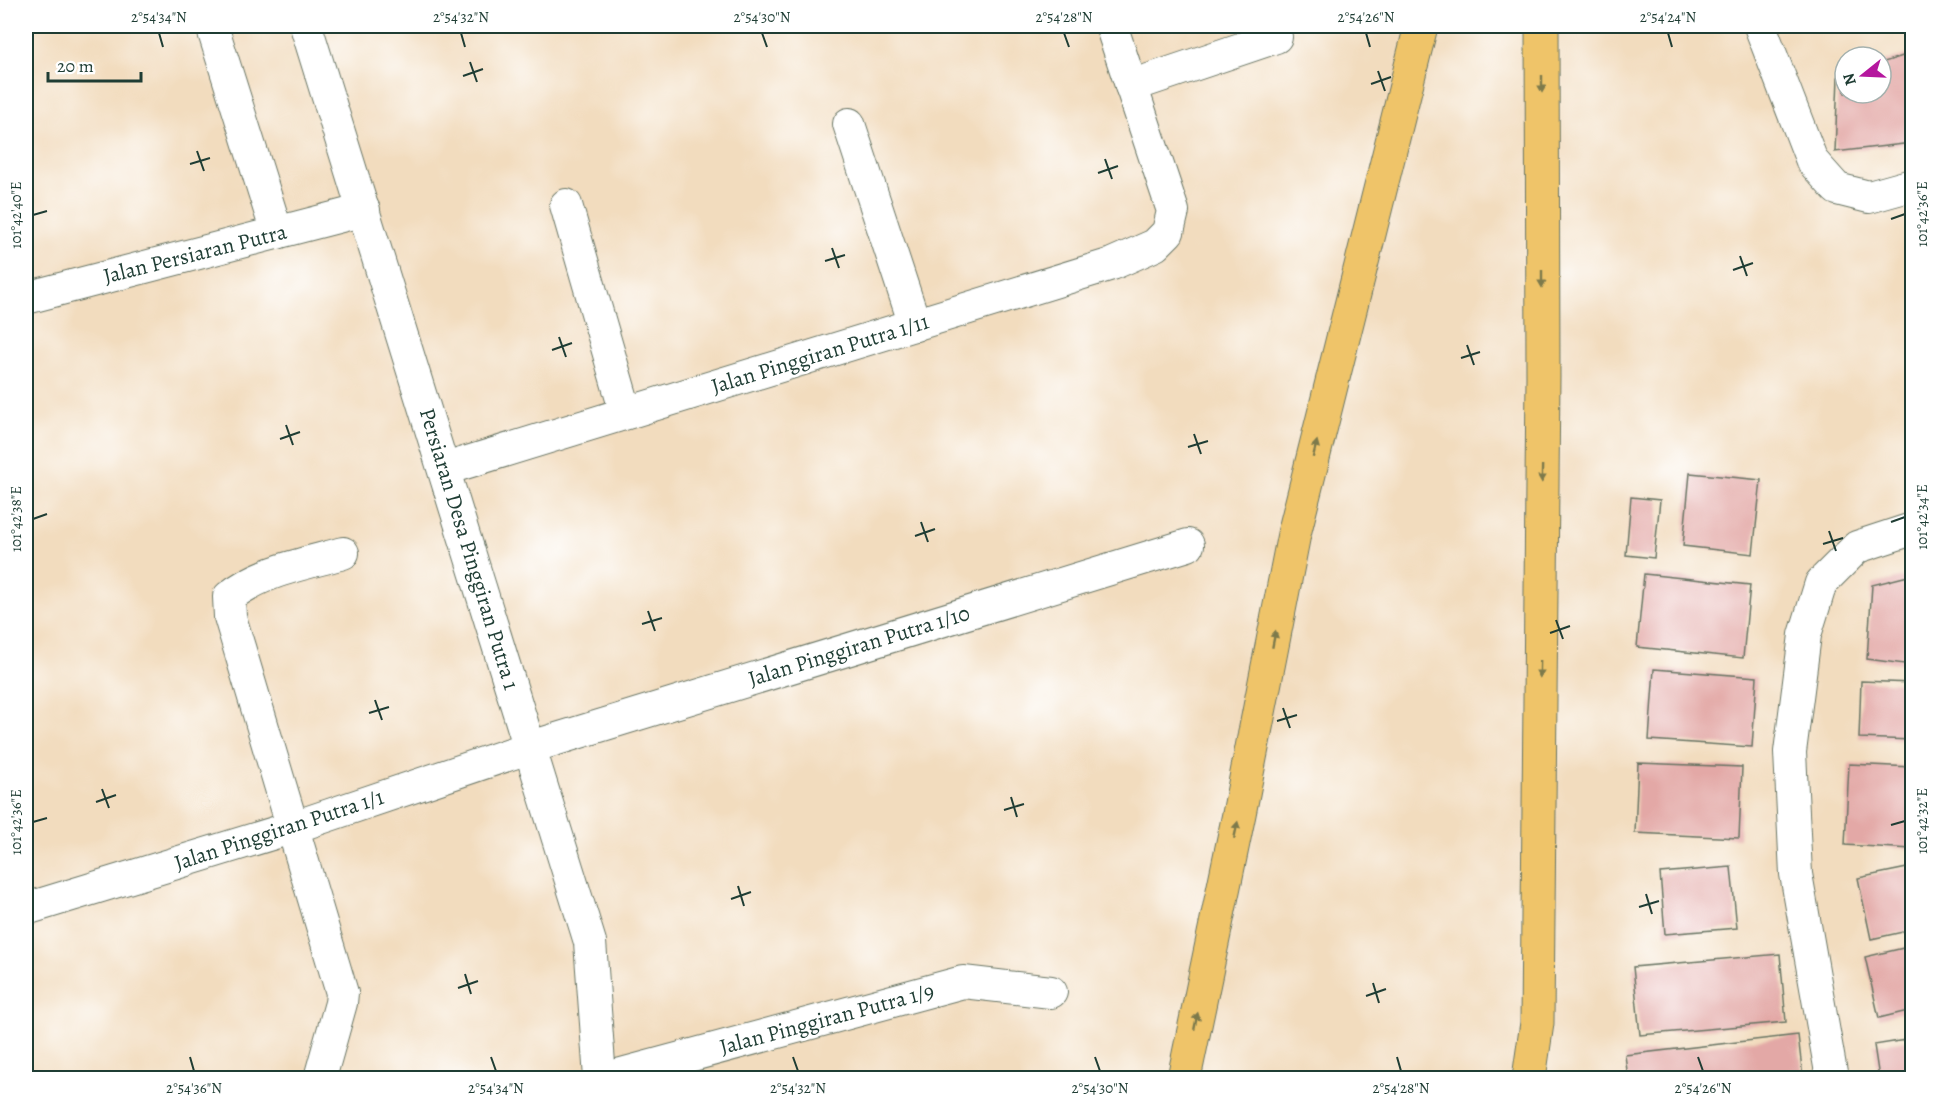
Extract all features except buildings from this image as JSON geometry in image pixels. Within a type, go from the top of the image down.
[{"type":"main road","points":[[1184,1078],[1242,802],[1294,534],[1421,26]]},
{"type":"main road","points":[[1530,1078],[1537,1011],[1543,376],[1542,26]]},
{"type":"street","points":[[212,26],[277,233]]},
{"type":"street","name":"Persiaran Desa Pinggiran Putra 1","points":[[306,26],[590,942],[600,1078]]},
{"type":"street","points":[[1760,26],[1812,161],[1837,189],[1869,197],[1912,185]]},
{"type":"street","points":[[1113,31],[1131,86],[1276,37]]},
{"type":"street","name":"Jalan Pinggiran Putra 1/11","points":[[445,469],[1112,264],[1155,245],[1168,232],[1173,211],[1131,86]]},
{"type":"street","points":[[849,124],[915,325]]},
{"type":"street","points":[[566,205],[626,413]]},
{"type":"street","name":"Jalan Persiaran Putra","points":[[26,298],[364,210]]},
{"type":"street","points":[[1832,1078],[1796,874],[1790,752],[1806,635],[1821,583],[1857,547],[1912,530]]},
{"type":"street","name":"Jalan Pinggiran Putra 1/10","points":[[531,747],[1188,545]]},
{"type":"street","points":[[320,1078],[342,993],[230,617],[229,597],[245,584],[266,575],[343,553]]},
{"type":"street","name":"Jalan Pinggiran Putra 1/1","points":[[26,909],[294,827],[531,747]]},
{"type":"street","name":"Jalan Pinggiran Putra 1/9","points":[[607,1078],[963,982],[1051,992]]}]
